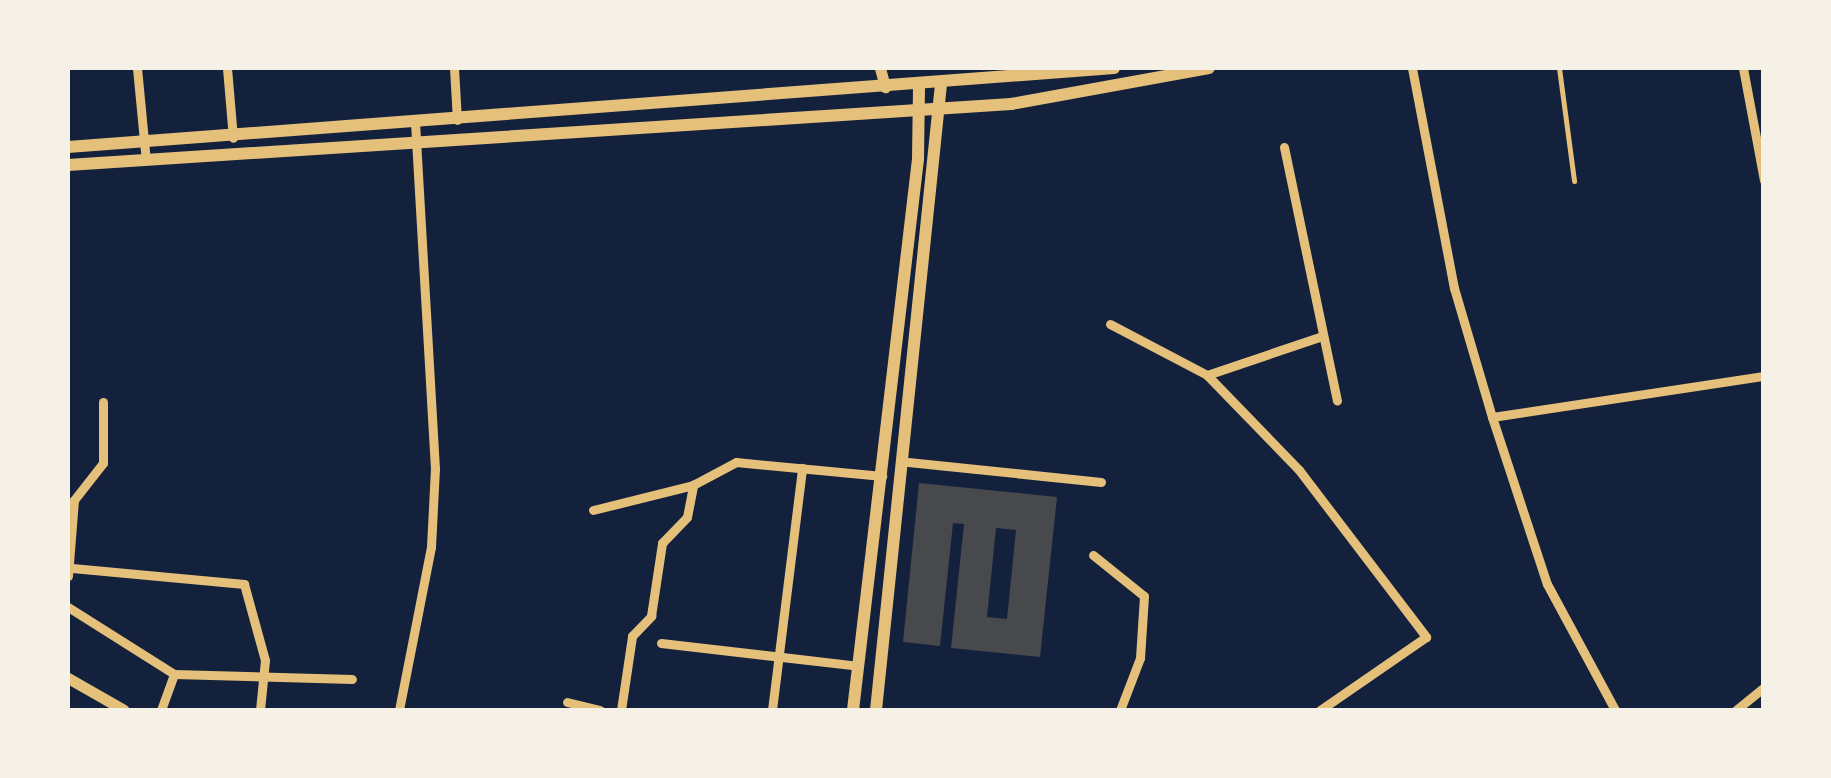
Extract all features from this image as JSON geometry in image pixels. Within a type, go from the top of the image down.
[{"type":"main road","points":[[68,147],[458,123],[1114,68]]},
{"type":"main road","points":[[68,165],[943,109],[1209,68]]},
{"type":"main road","points":[[876,710],[908,462],[943,109],[941,84]]},
{"type":"main road","points":[[854,710],[882,476],[920,110],[919,85]]},
{"type":"street","points":[[136,68],[146,161]]},
{"type":"street","points":[[228,68],[233,138]]},
{"type":"street","points":[[454,68],[458,123]]},
{"type":"street","points":[[880,68],[885,87]]},
{"type":"street","points":[[1412,68],[1454,288],[1492,416],[1547,584],[1615,710]]},
{"type":"street","points":[[1743,68],[1764,180]]},
{"type":"street","points":[[398,710],[430,547],[435,469],[415,126]]},
{"type":"street","points":[[1284,146],[1337,400]]},
{"type":"street","points":[[1110,324],[1207,375],[1300,470],[1426,636],[1320,710]]},
{"type":"street","points":[[1207,375],[1322,336]]},
{"type":"street","points":[[1492,416],[1764,376]]},
{"type":"street","points":[[103,402],[103,463],[74,500],[70,572],[244,584],[264,677],[260,710]]},
{"type":"street","points":[[593,510],[693,485],[736,462],[882,476]]},
{"type":"street","points":[[908,462],[1101,482]]},
{"type":"street","points":[[772,710],[802,468]]},
{"type":"street","points":[[622,710],[632,636],[651,616],[662,543],[688,516],[693,485]]},
{"type":"street","points":[[1093,554],[1144,596],[1140,658],[1120,710]]},
{"type":"street","points":[[68,607],[174,674],[352,679]]},
{"type":"street","points":[[661,643],[859,666]]},
{"type":"street","points":[[161,710],[174,674]]},
{"type":"street","points":[[68,678],[124,710]]},
{"type":"street","points":[[1736,710],[1764,687]]},
{"type":"street","points":[[567,702],[600,710]]},
{"type":"lane","points":[[1559,68],[1574,181]]},
{"type":"building","points":[[919,483],[1057,497],[1040,657],[951,648],[964,524],[953,523],[940,646],[903,642]],"holes":[[[996,528],[1016,530],[1007,619],[987,617]]]}]
